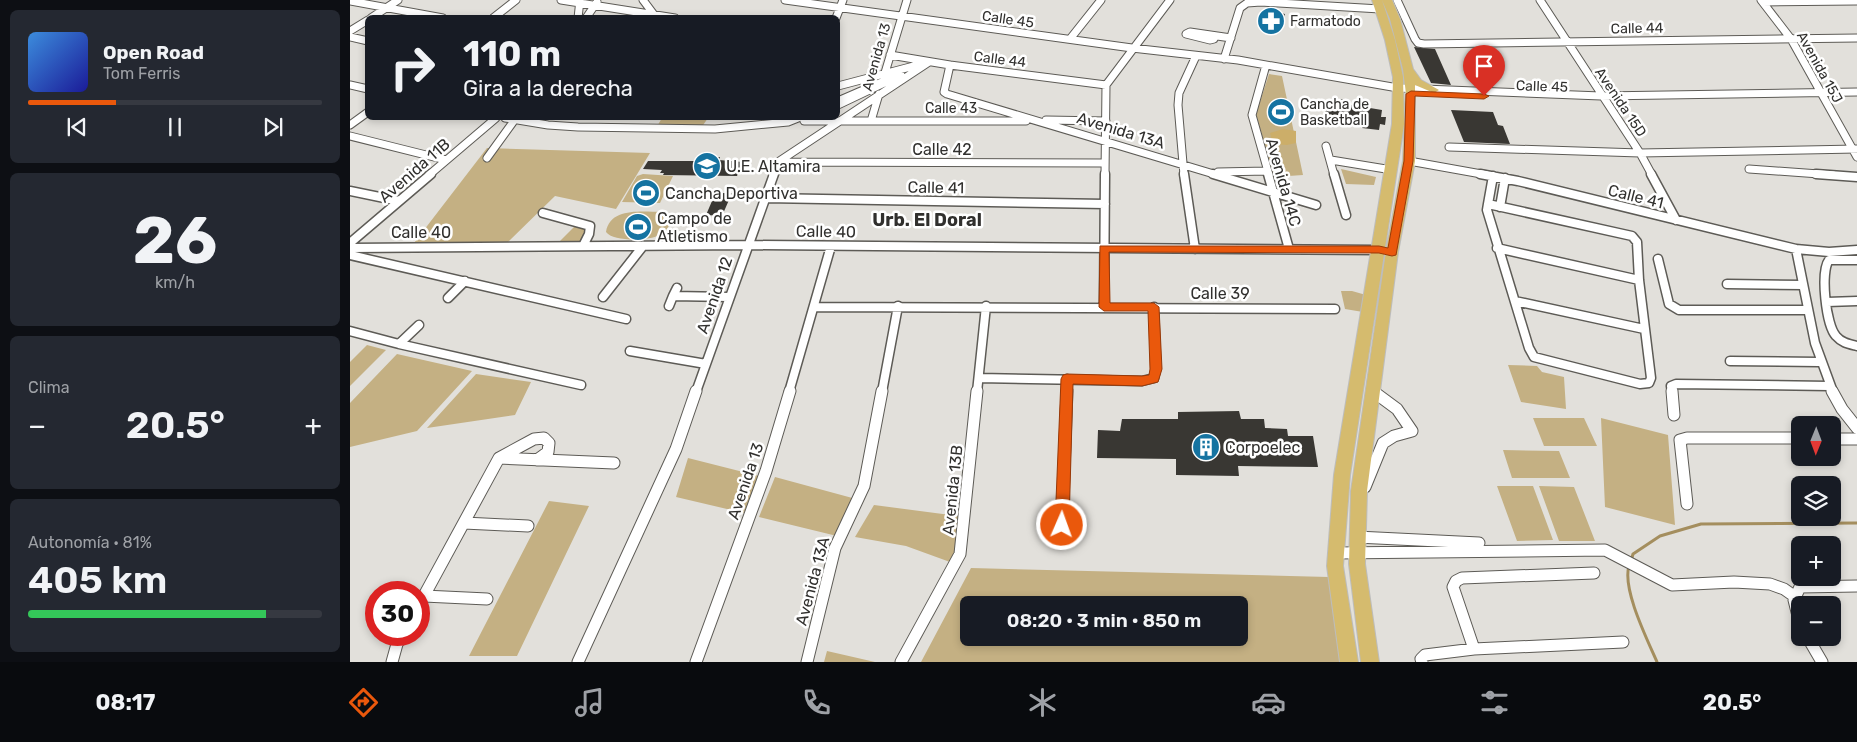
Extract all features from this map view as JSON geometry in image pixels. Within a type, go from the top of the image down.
[{"type":"main road","points":[[1387,0],[1397,26],[1408,70],[1417,82],[1434,90]]},
{"type":"main road","points":[[1349,662],[1335,566],[1342,475],[1386,251],[1408,161],[1404,91],[1398,77],[1390,40],[1378,5]]},
{"type":"main road","points":[[1372,659],[1357,554],[1358,507],[1374,392],[1392,170],[1408,70]]},
{"type":"street","points":[[375,15],[398,0]]},
{"type":"street","points":[[497,15],[516,0]]},
{"type":"street","points":[[561,0],[597,3],[659,15]]},
{"type":"street","points":[[578,15],[580,0]]},
{"type":"street","points":[[586,15],[587,0]]},
{"type":"street","points":[[643,0],[654,15]]},
{"type":"street","name":"Calle 45","points":[[785,0],[1227,60],[1404,91],[1603,98],[1821,95],[1857,97]]},
{"type":"street","points":[[837,15],[843,0]]},
{"type":"street","name":"Avenida 13","points":[[871,121],[907,0]]},
{"type":"street","points":[[1070,40],[1101,0]]},
{"type":"street","points":[[815,307],[1104,307],[1106,86],[1132,48],[1170,0]]},
{"type":"street","name":"Calle 44","points":[[1398,0],[1414,39],[1418,43],[1428,44],[1857,38]]},
{"type":"street","name":"Avenida 15D","points":[[1540,0],[1640,153],[1676,220]]},
{"type":"street","points":[[350,1],[428,15]]},
{"type":"street","points":[[1762,1],[1857,1]]},
{"type":"street","name":"Avenida 15J","points":[[1762,1],[1791,39],[1821,95],[1855,149],[1857,157]]},
{"type":"street","points":[[588,15],[597,3]]},
{"type":"street","points":[[1227,60],[1240,8],[1247,3],[1378,5]]},
{"type":"street","points":[[350,31],[365,22]]},
{"type":"street","points":[[1215,36],[1231,38]]},
{"type":"street","points":[[350,37],[365,40]]},
{"type":"street","name":"Calle 44","points":[[890,55],[1106,86]]},
{"type":"street","points":[[1195,249],[1184,172],[1178,98],[1196,56]]},
{"type":"street","points":[[840,85],[929,62]]},
{"type":"street","points":[[840,100],[929,62]]},
{"type":"street","points":[[840,104],[929,62]]},
{"type":"street","points":[[778,162],[929,62]]},
{"type":"street","name":"Avenida 13A","points":[[950,65],[944,92],[947,94],[1316,205]]},
{"type":"street","name":"Avenida 14C","points":[[1265,66],[1252,115],[1289,249]]},
{"type":"street","points":[[350,85],[365,88]]},
{"type":"street","name":"Calle 45","points":[[1404,91],[1434,90],[1603,98]]},
{"type":"street","name":"Calle 45","points":[[1821,95],[1857,92]]},
{"type":"street","points":[[350,125],[365,114]]},
{"type":"street","name":"Avenida 11B","points":[[350,243],[494,120]]},
{"type":"street","points":[[488,158],[515,120]]},
{"type":"street","points":[[525,120],[548,125],[651,128],[722,128],[793,120]]},
{"type":"street","points":[[580,127],[584,120]]},
{"type":"street","points":[[651,128],[655,120]]},
{"type":"street","name":"Calle 43","points":[[806,120],[804,121],[1106,121]]},
{"type":"street","points":[[350,136],[446,160]]},
{"type":"street","points":[[1326,146],[1346,215]]},
{"type":"street","points":[[1449,147],[1640,153],[1855,149]]},
{"type":"street","points":[[1331,160],[1392,170]]},
{"type":"street","name":"Calle 41","points":[[1408,161],[1505,178],[1796,249],[1829,252],[1857,250]]},
{"type":"street","name":"Calle 42","points":[[778,162],[1105,163]]},
{"type":"street","name":"Avenida 12","points":[[578,662],[676,449],[778,162]]},
{"type":"street","points":[[1749,169],[1857,177]]},
{"type":"street","points":[[1184,172],[1267,171]]},
{"type":"street","points":[[1487,204],[1632,236],[1636,242],[1644,329],[1651,378],[1649,384],[1640,384],[1534,357],[1528,348],[1497,248],[1487,204],[1493,176]]},
{"type":"street","points":[[1500,207],[1505,178]]},
{"type":"street","points":[[350,191],[399,201]]},
{"type":"street","name":"Calle 41","points":[[766,198],[1105,204]]},
{"type":"street","points":[[543,213],[590,226],[591,229],[583,246]]},
{"type":"street","name":"Calle 40","points":[[350,248],[747,245],[1386,251]]},
{"type":"street","points":[[603,298],[643,246]]},
{"type":"street","name":"Avenida 13","points":[[696,662],[766,471],[815,307],[831,246]]},
{"type":"street","points":[[1497,248],[1639,280]]},
{"type":"street","points":[[1796,249],[1819,362],[1829,386],[1844,412],[1857,428]]},
{"type":"street","points":[[350,255],[626,319]]},
{"type":"street","points":[[1658,258],[1669,304],[1678,310],[1808,310]]},
{"type":"street","points":[[1857,260],[1829,260],[1826,264],[1828,324],[1838,340],[1844,345],[1857,346]]},
{"type":"street","points":[[448,298],[465,281]]},
{"type":"street","points":[[1727,284],[1803,285]]},
{"type":"street","points":[[669,306],[675,292],[730,297]]},
{"type":"street","points":[[1515,301],[1644,329]]},
{"type":"street","points":[[1827,302],[1857,301]]},
{"type":"street","name":"Avenida 13A","points":[[807,662],[835,548],[864,486],[898,306]]},
{"type":"street","name":"Avenida 13B","points":[[901,662],[960,554],[986,306]]},
{"type":"street","name":"Calle 39","points":[[1104,307],[1335,309]]},
{"type":"street","points":[[979,378],[1142,381],[1154,378],[1156,369],[1154,307]]},
{"type":"street","points":[[1810,321],[1828,324]]},
{"type":"street","points":[[399,344],[419,325]]},
{"type":"street","points":[[350,331],[399,344],[581,385]]},
{"type":"street","points":[[630,351],[706,364]]},
{"type":"street","points":[[1730,361],[1819,362]]},
{"type":"street","points":[[1062,525],[1067,379]]},
{"type":"street","points":[[1674,414],[1671,386],[1676,384],[1829,386]]},
{"type":"street","points":[[1358,507],[1383,443],[1394,436],[1412,431],[1397,409],[1374,392]]},
{"type":"street","points":[[430,584],[500,458],[534,439],[544,438],[550,444],[548,452],[537,460]]},
{"type":"street","points":[[1687,504],[1680,440],[1687,438],[1791,438]]},
{"type":"street","points":[[1841,439],[1857,439]]},
{"type":"street","points":[[500,458],[614,463]]},
{"type":"street","points":[[464,523],[528,526]]},
{"type":"street","points":[[1358,537],[1413,541],[1479,542]]},
{"type":"street","points":[[1336,553],[1606,550],[1672,585],[1734,582],[1770,584],[1784,589],[1794,596],[1800,587],[1857,586]]},
{"type":"street","points":[[1474,649],[1453,588],[1456,581],[1462,578],[1594,573]]},
{"type":"street","points":[[430,600],[487,599]]},
{"type":"street","points":[[1422,662],[1421,659],[1425,655],[1474,649],[1623,642]]},
{"type":"street","points":[[392,662],[396,646]]},
{"type":"street","points":[[1813,646],[1822,662]]},
{"type":"shaded area","points":[[1269,74],[1282,76],[1303,175],[1274,177],[1256,114]]},
{"type":"shaded area","points":[[661,120],[707,120],[701,128],[656,128]]},
{"type":"shaded area","points":[[1283,129],[1296,131],[1296,143],[1287,145],[1273,144],[1270,133]]},
{"type":"shaded area","points":[[487,148],[650,153],[616,209],[555,196],[506,244],[414,243]]},
{"type":"shaded area","points":[[1341,169],[1376,177],[1374,185],[1346,184]]},
{"type":"shaded area","name":"Cancha Deportiva","points":[[643,174],[673,176],[660,203],[622,202],[637,176]]},
{"type":"shaded area","name":"Campo de Atletismo","points":[[637,212],[661,212],[671,220],[665,231],[654,237],[632,240],[616,238],[606,232],[609,224],[620,215]]},
{"type":"shaded area","points":[[576,225],[592,229],[584,246],[555,246]]},
{"type":"shaded area","points":[[1341,291],[1352,291],[1366,295],[1363,312],[1345,309]]},
{"type":"shaded area","points":[[367,345],[386,350],[350,386],[350,362]]},
{"type":"shaded area","points":[[397,354],[472,371],[417,431],[350,447],[350,403]]},
{"type":"shaded area","points":[[1508,365],[1537,366],[1542,372],[1564,377],[1566,409],[1521,402]]},
{"type":"shaded area","points":[[476,374],[531,382],[515,415],[427,428]]},
{"type":"shaded area","points":[[1533,418],[1584,418],[1597,446],[1544,446]]},
{"type":"shaded area","points":[[1601,418],[1668,435],[1675,525],[1605,507]]},
{"type":"shaded area","points":[[1503,450],[1559,451],[1570,478],[1512,478]]},
{"type":"shaded area","points":[[688,458],[759,476],[744,513],[676,497]]},
{"type":"shaded area","points":[[775,477],[856,499],[837,536],[759,517]]},
{"type":"shaded area","points":[[1497,486],[1533,486],[1553,540],[1517,541]]},
{"type":"shaded area","points":[[1539,486],[1574,487],[1595,541],[1559,541]]},
{"type":"shaded area","points":[[549,501],[589,506],[517,656],[469,656]]},
{"type":"shaded area","points":[[874,505],[958,516],[955,553],[950,562],[906,546],[855,537]]},
{"type":"shaded area","points":[[971,568],[1329,577],[1341,662],[921,662]]},
{"type":"shaded area","points":[[827,651],[875,662],[824,662]]},
{"type":"building","name":"Farmatodo","points":[[1262,11],[1285,14],[1280,28],[1258,25]]},
{"type":"building","points":[[1414,47],[1435,49],[1451,85],[1431,83]]},
{"type":"building","points":[[1340,99],[1347,100],[1346,104],[1382,110],[1381,117],[1386,117],[1385,125],[1380,124],[1379,130],[1362,128],[1363,119],[1325,114],[1327,100],[1339,102]]},
{"type":"building","points":[[1451,110],[1493,112],[1498,125],[1503,126],[1510,144],[1464,142]]},
{"type":"building","points":[[703,157],[720,157],[719,160],[743,162],[737,176],[663,175],[664,173],[660,173],[662,170],[643,169],[648,161],[701,161]]},
{"type":"building","points":[[732,193],[722,216],[706,215],[715,194]]},
{"type":"building","name":"Corpoelec","points":[[1239,411],[1241,419],[1264,419],[1265,428],[1287,429],[1288,436],[1313,436],[1318,467],[1238,466],[1239,476],[1176,475],[1176,459],[1097,458],[1098,430],[1120,431],[1122,419],[1178,419],[1178,412]]},
{"type":"waterway","points":[[1631,561],[1633,554],[1660,536],[1701,524],[1857,523]]},
{"type":"waterway","points":[[1629,566],[1628,576],[1632,600],[1657,662]]},
{"type":"place","name":"Farmatodo","points":[[1271,21]]},
{"type":"place","name":"Cancha de Basketball","points":[[1281,112]]},
{"type":"place","name":"U.E. Altamira","points":[[707,166]]},
{"type":"place","name":"Cancha Deportiva","points":[[646,193]]},
{"type":"place","name":"Campo de Atletismo","points":[[638,227]]},
{"type":"place","name":"Corpoelec","points":[[1206,447]]},
{"type":"district","name":"Urb. El Doral","points":[[927,220]]},
{"type":"route","points":[[1062,525],[1067,379],[1142,381],[1154,378],[1156,369],[1154,307],[1104,307],[1104,248],[1379,250],[1392,252],[1408,161],[1411,94],[1484,96]]}]
